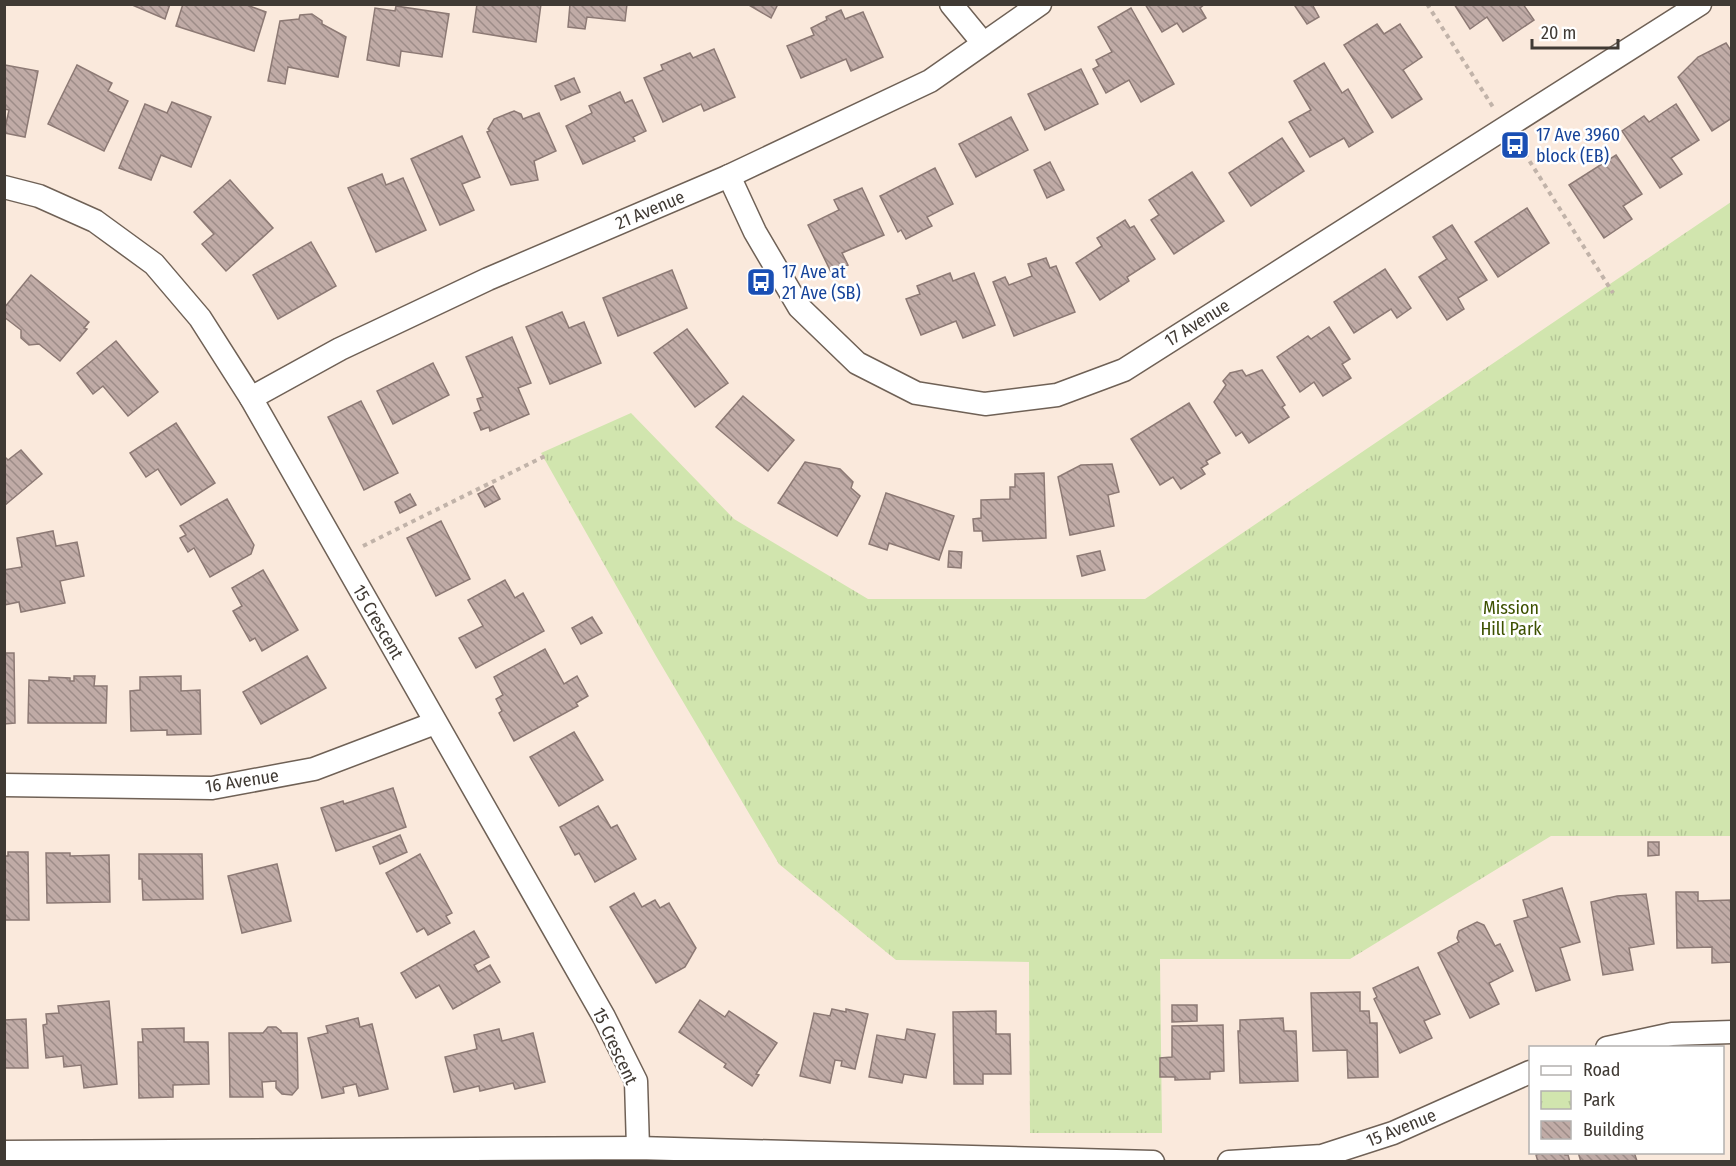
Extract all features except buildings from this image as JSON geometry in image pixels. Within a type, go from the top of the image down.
[{"type":"street","points":[[951,4],[983,43]]},
{"type":"street","name":"21 Avenue","points":[[251,398],[340,349],[488,279],[729,176],[930,81],[1040,4]]},
{"type":"street","name":"17 Avenue","points":[[729,176],[755,232],[799,307],[857,363],[916,393],[927,395],[985,404],[1057,395],[1124,370],[1700,4]]},
{"type":"street","name":"15 Crescent","points":[[4,187],[39,196],[95,221],[154,264],[200,318],[251,398],[604,1017],[636,1081],[638,1148]]},
{"type":"street","name":"16 Avenue","points":[[4,785],[212,788],[314,769],[435,723]]},
{"type":"street","points":[[1612,1046],[1672,1034],[1731,1032]]},
{"type":"street","name":"15 Avenue","points":[[1230,1161],[1322,1156],[1393,1133],[1529,1072]]},
{"type":"street","points":[[4,1152],[638,1148],[1153,1161]]},
{"type":"path","points":[[1427,4],[1493,109]]},
{"type":"path","points":[[1520,145],[1613,293]]},
{"type":"path","points":[[341,557],[547,455]]},
{"type":"green space","name":"Mission Hill Park","points":[[1731,202],[1731,836],[1551,836],[1350,959],[1160,959],[1162,1133],[1030,1133],[1029,962],[896,960],[779,864],[656,656],[541,453],[631,413],[734,519],[868,599],[1145,599]]},
{"type":"place","name":"17 Ave 3960 block (EB)","points":[[1515,145]]},
{"type":"place","name":"17 Ave at 21 Ave (SB)","points":[[761,282]]}]
